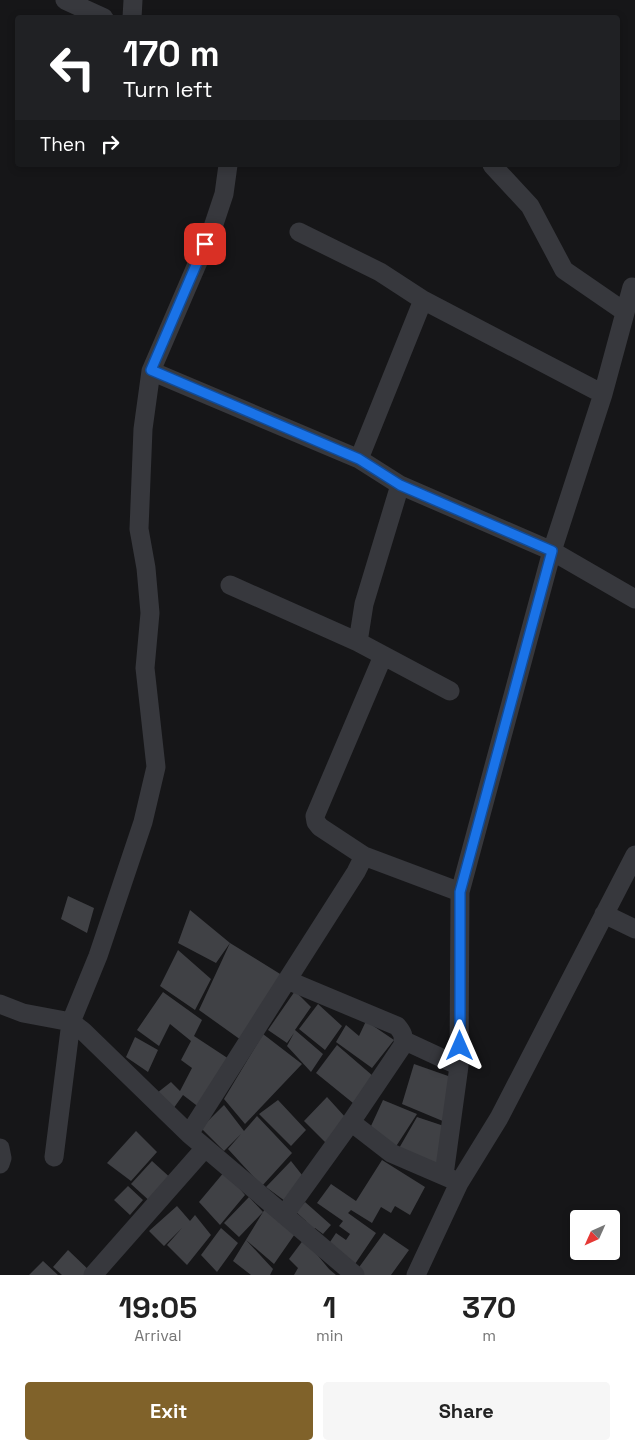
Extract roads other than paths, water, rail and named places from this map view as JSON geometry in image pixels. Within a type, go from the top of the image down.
[{"type":"street","points":[[65,0],[98,15]]},
{"type":"street","points":[[132,15],[133,0]]},
{"type":"street","points":[[54,1157],[77,1026],[142,822],[156,766],[145,668],[150,613],[140,529],[143,429],[151,370],[213,226],[224,194],[228,167]]},
{"type":"street","points":[[494,167],[530,206],[564,270],[625,312]]},
{"type":"street","points":[[300,232],[380,272],[423,300],[603,394]]},
{"type":"street","points":[[416,1275],[452,1179],[459,1066],[460,892],[552,551],[603,394],[632,287]]},
{"type":"street","points":[[359,459],[423,300]]},
{"type":"street","points":[[151,370],[359,459],[400,485],[552,551],[635,599]]},
{"type":"street","points":[[358,642],[364,604],[400,485]]},
{"type":"street","points":[[230,585],[358,642],[450,690]]},
{"type":"street","points":[[383,656],[315,816],[316,822],[320,827],[364,856],[460,892]]},
{"type":"street","points":[[452,1179],[499,1118],[635,855]]},
{"type":"street","points":[[189,1134],[364,856]]},
{"type":"street","points":[[604,914],[635,929]]},
{"type":"street","points":[[284,1215],[351,1122],[403,1045],[404,1036],[397,1026],[287,980]]},
{"type":"street","points":[[0,1004],[23,1014],[77,1026],[189,1134],[355,1275]]},
{"type":"street","points":[[403,1040],[459,1066]]},
{"type":"street","points":[[351,1122],[391,1153],[452,1179]]},
{"type":"street","points":[[0,1148],[2,1158],[0,1164]]},
{"type":"street","points":[[93,1275],[206,1148]]}]
